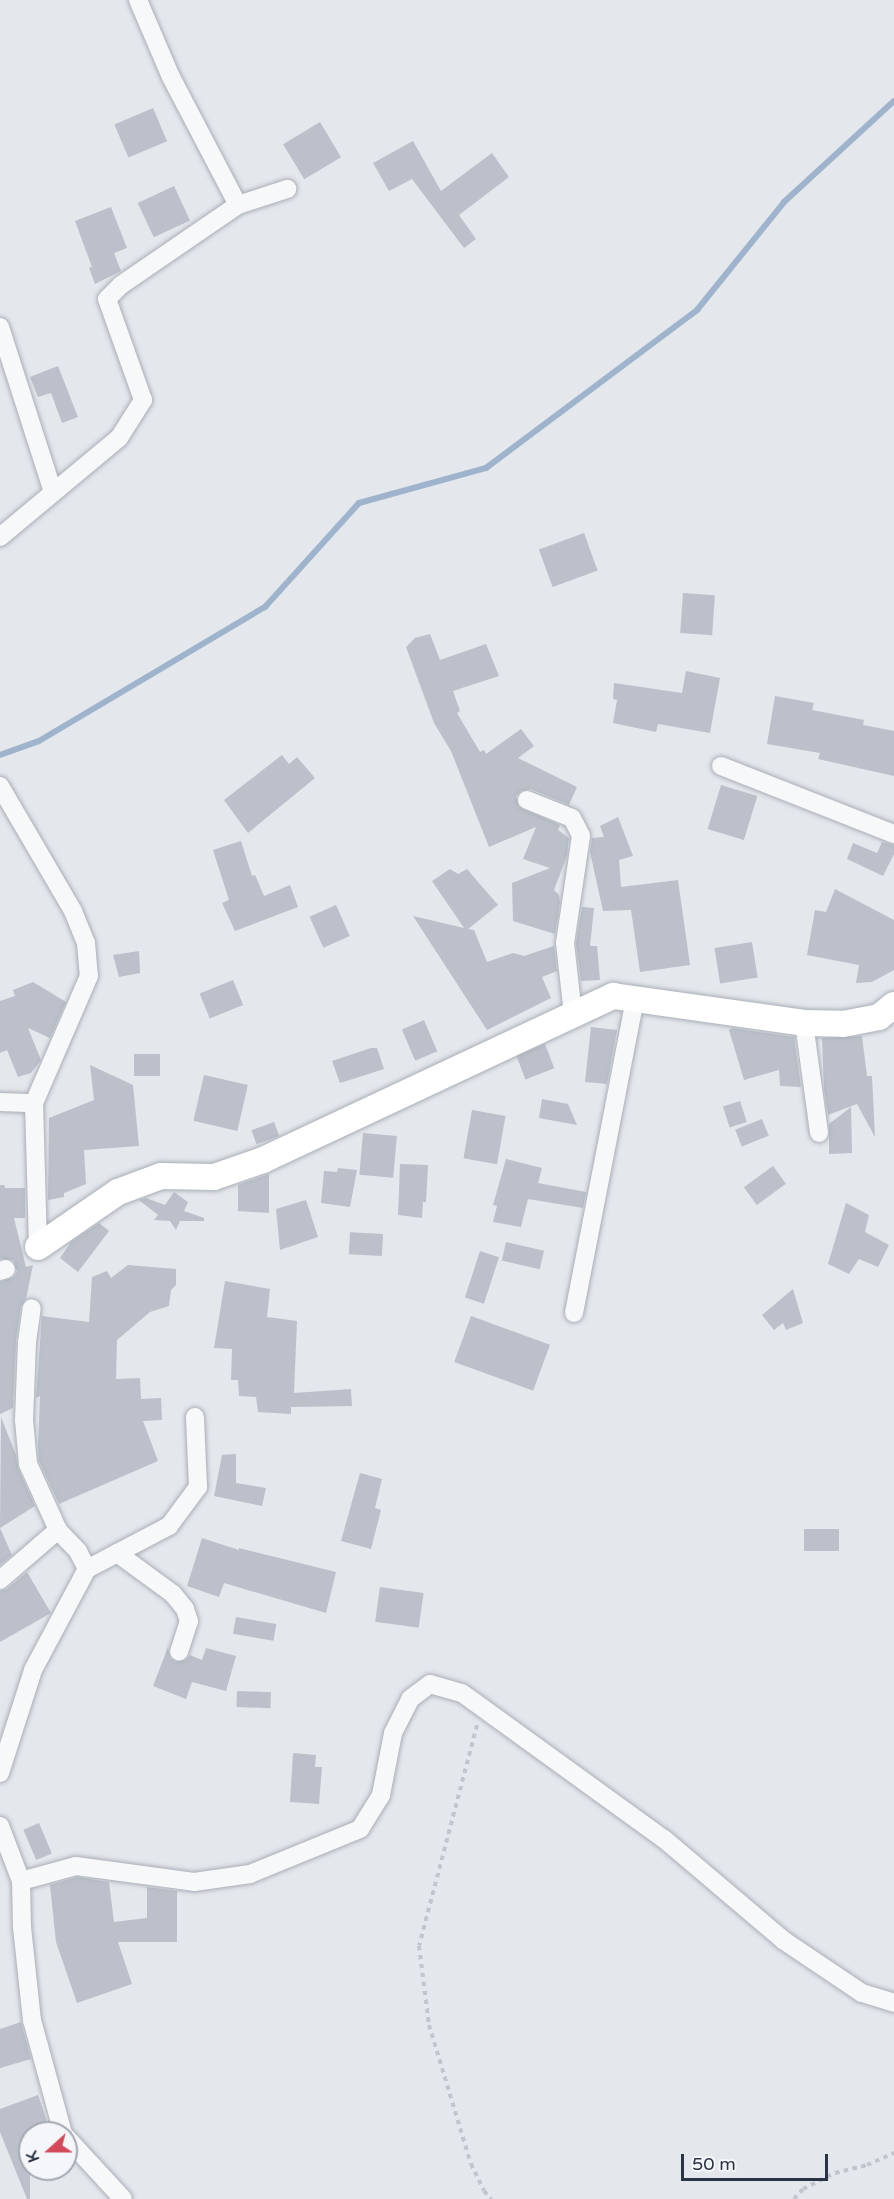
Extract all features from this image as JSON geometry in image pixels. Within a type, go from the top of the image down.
[{"type":"street","points":[[138,0],[171,77],[238,205]]},
{"type":"street","points":[[0,537],[119,438],[143,400],[107,298],[120,285],[238,205],[287,189]]},
{"type":"street","points":[[0,327],[53,492]]},
{"type":"street","points":[[721,766],[894,834]]},
{"type":"street","points":[[0,786],[73,911],[86,943],[89,976],[34,1103],[38,1247]]},
{"type":"street","points":[[527,800],[572,818],[581,836],[565,943],[573,1014]]},
{"type":"street","points":[[38,1247],[118,1192],[161,1176],[214,1177],[263,1160],[613,996],[804,1023],[843,1024],[879,1017],[894,1005]]},
{"type":"street","points":[[574,1313],[635,999]]},
{"type":"street","points":[[804,1023],[819,1133]]},
{"type":"street","points":[[0,1102],[34,1103]]},
{"type":"street","points":[[32,1308],[27,1342],[24,1420],[28,1464],[58,1530],[78,1551],[87,1569]]},
{"type":"street","points":[[0,1773],[33,1670],[87,1569],[169,1526],[198,1487],[195,1417]]},
{"type":"street","points":[[0,1580],[58,1530]]},
{"type":"street","points":[[117,1554],[173,1594],[185,1609],[189,1621],[179,1650]]},
{"type":"street","points":[[21,1881],[76,1866],[194,1882],[250,1874],[360,1829],[381,1795],[393,1733],[410,1699],[430,1684],[462,1693],[664,1839],[783,1940],[862,1993],[894,2003]]},
{"type":"street","points":[[0,1826],[21,1881],[22,1927],[32,2020],[60,2121]]},
{"type":"street","points":[[78,2150],[123,2199]]},
{"type":"path","points":[[482,1708],[419,1946],[429,2025],[471,2164],[484,2191],[491,2199]]},
{"type":"path","points":[[794,2199],[803,2190],[835,2173],[894,2153]]},
{"type":"building","points":[[153,108],[167,141],[128,158],[114,124]]},
{"type":"building","points":[[320,122],[341,157],[304,179],[283,144]]},
{"type":"building","points":[[413,141],[441,191],[492,153],[509,177],[459,215],[476,239],[464,248],[412,179],[389,191],[373,163]]},
{"type":"building","points":[[174,186],[190,220],[154,237],[138,203]]},
{"type":"building","points":[[111,207],[127,248],[114,253],[121,271],[95,284],[89,268],[92,267],[75,221]]},
{"type":"building","points":[[58,366],[78,417],[62,423],[51,393],[38,397],[30,377]]},
{"type":"building","points":[[584,533],[598,571],[553,587],[539,549]]},
{"type":"building","points":[[683,593],[715,595],[712,635],[680,633]]},
{"type":"building","points":[[430,634],[440,660],[486,644],[499,676],[453,691],[460,711],[457,713],[480,752],[484,750],[486,754],[521,729],[534,746],[518,758],[577,787],[569,805],[531,789],[521,791],[516,796],[519,807],[560,825],[558,830],[569,838],[567,856],[554,890],[559,895],[560,902],[555,934],[513,921],[512,883],[550,868],[523,859],[536,827],[489,847],[451,751],[434,723],[406,647],[415,638]]},
{"type":"building","points":[[686,671],[720,678],[710,733],[658,724],[656,732],[613,723],[617,700],[613,699],[614,683],[682,693]]},
{"type":"building","points":[[775,696],[814,703],[812,710],[864,720],[863,725],[894,731],[894,776],[818,759],[820,753],[767,744]]},
{"type":"building","points":[[282,755],[289,764],[297,757],[315,778],[248,833],[224,800]]},
{"type":"building","points":[[721,785],[757,796],[744,840],[708,829]]},
{"type":"building","points":[[618,817],[633,856],[619,860],[621,887],[678,880],[690,965],[640,972],[631,910],[603,911],[590,852],[592,838],[604,837],[600,826]]},
{"type":"building","points":[[241,841],[252,876],[255,875],[264,896],[290,885],[298,907],[235,931],[222,903],[229,900],[213,850]]},
{"type":"building","points":[[882,842],[894,845],[894,854],[883,876],[847,859],[853,843],[877,853]]},
{"type":"building","points":[[450,869],[458,874],[467,869],[498,905],[468,929],[474,930],[487,962],[513,953],[524,956],[554,946],[557,971],[542,977],[551,998],[487,1030],[413,916],[464,928],[432,881]]},
{"type":"building","points":[[835,889],[894,920],[894,970],[872,982],[856,983],[859,965],[807,955],[815,910],[826,912]]},
{"type":"building","points":[[336,905],[350,936],[323,948],[310,917]]},
{"type":"building","points":[[582,907],[594,908],[590,946],[597,946],[600,980],[581,981],[576,943]]},
{"type":"building","points":[[752,942],[758,978],[720,984],[714,948]]},
{"type":"building","points":[[139,951],[140,973],[119,977],[113,955]]},
{"type":"building","points":[[233,980],[243,1005],[210,1019],[200,993]]},
{"type":"building","points":[[33,982],[66,1002],[50,1038],[28,1028],[41,1060],[31,1073],[18,1077],[7,1050],[0,1053],[0,1001],[15,996],[13,990]]},
{"type":"building","points":[[424,1020],[437,1051],[415,1061],[402,1029]]},
{"type":"building","points":[[591,1027],[617,1030],[607,1084],[585,1082]]},
{"type":"building","points":[[732,1028],[794,1037],[801,1087],[780,1086],[779,1070],[744,1080],[729,1030]]},
{"type":"building","points":[[862,1036],[867,1076],[872,1076],[875,1137],[857,1104],[828,1115],[824,1089],[822,1038]]},
{"type":"building","points":[[545,1044],[554,1068],[525,1079],[516,1055]]},
{"type":"building","points":[[377,1048],[384,1069],[340,1083],[332,1061]]},
{"type":"building","points":[[134,1054],[160,1054],[160,1076],[134,1076]]},
{"type":"building","points":[[90,1065],[133,1085],[139,1146],[84,1150],[86,1184],[64,1193],[64,1197],[48,1200],[49,1118],[94,1100]]},
{"type":"building","points":[[204,1075],[248,1085],[237,1131],[193,1121]]},
{"type":"building","points":[[542,1099],[568,1104],[577,1125],[539,1118]]},
{"type":"building","points":[[740,1101],[747,1122],[730,1127],[723,1107]]},
{"type":"building","points":[[851,1107],[852,1153],[829,1154],[829,1124]]},
{"type":"building","points":[[472,1110],[505,1116],[497,1164],[463,1158]]},
{"type":"building","points":[[762,1119],[769,1136],[742,1147],[735,1130]]},
{"type":"building","points":[[274,1122],[279,1136],[257,1144],[251,1130]]},
{"type":"building","points":[[363,1133],[397,1136],[393,1178],[359,1175]]},
{"type":"building","points":[[506,1159],[542,1168],[538,1183],[586,1192],[583,1208],[528,1199],[521,1227],[493,1222],[497,1206],[493,1205]]},
{"type":"building","points":[[400,1164],[428,1165],[426,1202],[423,1202],[422,1218],[398,1215]]},
{"type":"building","points":[[773,1166],[786,1184],[757,1205],[744,1187]]},
{"type":"building","points":[[338,1168],[357,1170],[350,1207],[321,1203],[324,1171],[337,1172]]},
{"type":"building","points":[[269,1174],[269,1213],[238,1211],[238,1185]]},
{"type":"building","points":[[0,1185],[4,1185],[5,1188],[25,1188],[25,1218],[14,1218],[26,1267],[33,1265],[26,1299],[21,1306],[16,1340],[13,1408],[0,1414],[0,1282],[14,1277],[17,1271],[13,1260],[0,1259]]},
{"type":"building","points":[[174,1192],[188,1202],[184,1211],[204,1218],[204,1221],[180,1221],[176,1230],[170,1221],[154,1220],[158,1215],[139,1200],[146,1198],[165,1205]]},
{"type":"building","points":[[306,1200],[318,1237],[280,1250],[276,1209]]},
{"type":"building","points":[[846,1203],[869,1215],[865,1232],[889,1245],[878,1267],[859,1259],[849,1274],[828,1264]]},
{"type":"building","points":[[99,1223],[109,1231],[78,1272],[60,1258],[71,1242]]},
{"type":"building","points":[[350,1232],[383,1234],[382,1256],[349,1254]]},
{"type":"building","points":[[506,1242],[544,1251],[540,1269],[502,1261]]},
{"type":"building","points":[[480,1251],[499,1257],[484,1304],[465,1298]]},
{"type":"building","points":[[128,1265],[176,1269],[176,1285],[171,1290],[169,1306],[150,1312],[117,1340],[116,1379],[140,1378],[141,1399],[161,1398],[162,1420],[143,1421],[158,1461],[59,1504],[39,1461],[40,1396],[36,1398],[42,1316],[89,1322],[92,1277],[107,1271],[111,1278]]},
{"type":"building","points":[[225,1281],[270,1289],[267,1317],[297,1321],[294,1393],[351,1389],[352,1406],[291,1407],[291,1414],[258,1412],[256,1397],[239,1396],[238,1380],[231,1380],[232,1349],[214,1348]]},
{"type":"building","points":[[793,1289],[803,1323],[786,1330],[783,1323],[774,1330],[762,1315]]},
{"type":"building","points":[[471,1316],[550,1345],[533,1391],[454,1362]]},
{"type":"building","points":[[1,1417],[16,1455],[18,1468],[35,1506],[0,1528]]},
{"type":"building","points":[[236,1454],[236,1483],[266,1488],[262,1506],[214,1496],[222,1455]]},
{"type":"building","points":[[360,1473],[382,1479],[375,1508],[381,1510],[371,1549],[341,1541]]},
{"type":"building","points":[[0,1528],[12,1555],[0,1565]]},
{"type":"building","points":[[804,1529],[839,1529],[839,1551],[804,1551]]},
{"type":"building","points":[[202,1538],[239,1550],[239,1548],[336,1572],[326,1613],[224,1583],[219,1597],[187,1586]]},
{"type":"building","points":[[27,1572],[51,1613],[0,1642],[0,1591],[7,1589]]},
{"type":"building","points":[[380,1587],[424,1593],[419,1628],[375,1622]]},
{"type":"building","points":[[236,1617],[276,1624],[273,1641],[233,1634]]},
{"type":"building","points":[[168,1647],[170,1658],[176,1662],[186,1660],[190,1655],[202,1660],[206,1648],[236,1656],[226,1691],[192,1682],[186,1699],[153,1686]]},
{"type":"building","points":[[237,1691],[271,1692],[270,1708],[236,1707]]},
{"type":"building","points":[[293,1753],[316,1755],[315,1767],[322,1767],[319,1804],[290,1802]]},
{"type":"building","points":[[39,1823],[52,1853],[36,1860],[23,1830]]},
{"type":"building","points":[[77,1877],[109,1882],[114,1922],[147,1918],[147,1887],[177,1891],[177,1942],[118,1942],[132,1984],[77,2003],[56,1942],[50,1885]]},
{"type":"building","points":[[21,2022],[31,2059],[0,2068],[0,2029]]},
{"type":"building","points":[[38,2095],[47,2121],[18,2121],[18,2177],[0,2132],[0,2109]]},
{"type":"building","points":[[20,2181],[30,2181],[30,2199],[27,2199]]},
{"type":"waterway","points":[[0,755],[39,741],[265,607],[359,503],[486,468],[697,310],[784,202],[894,101]]}]
